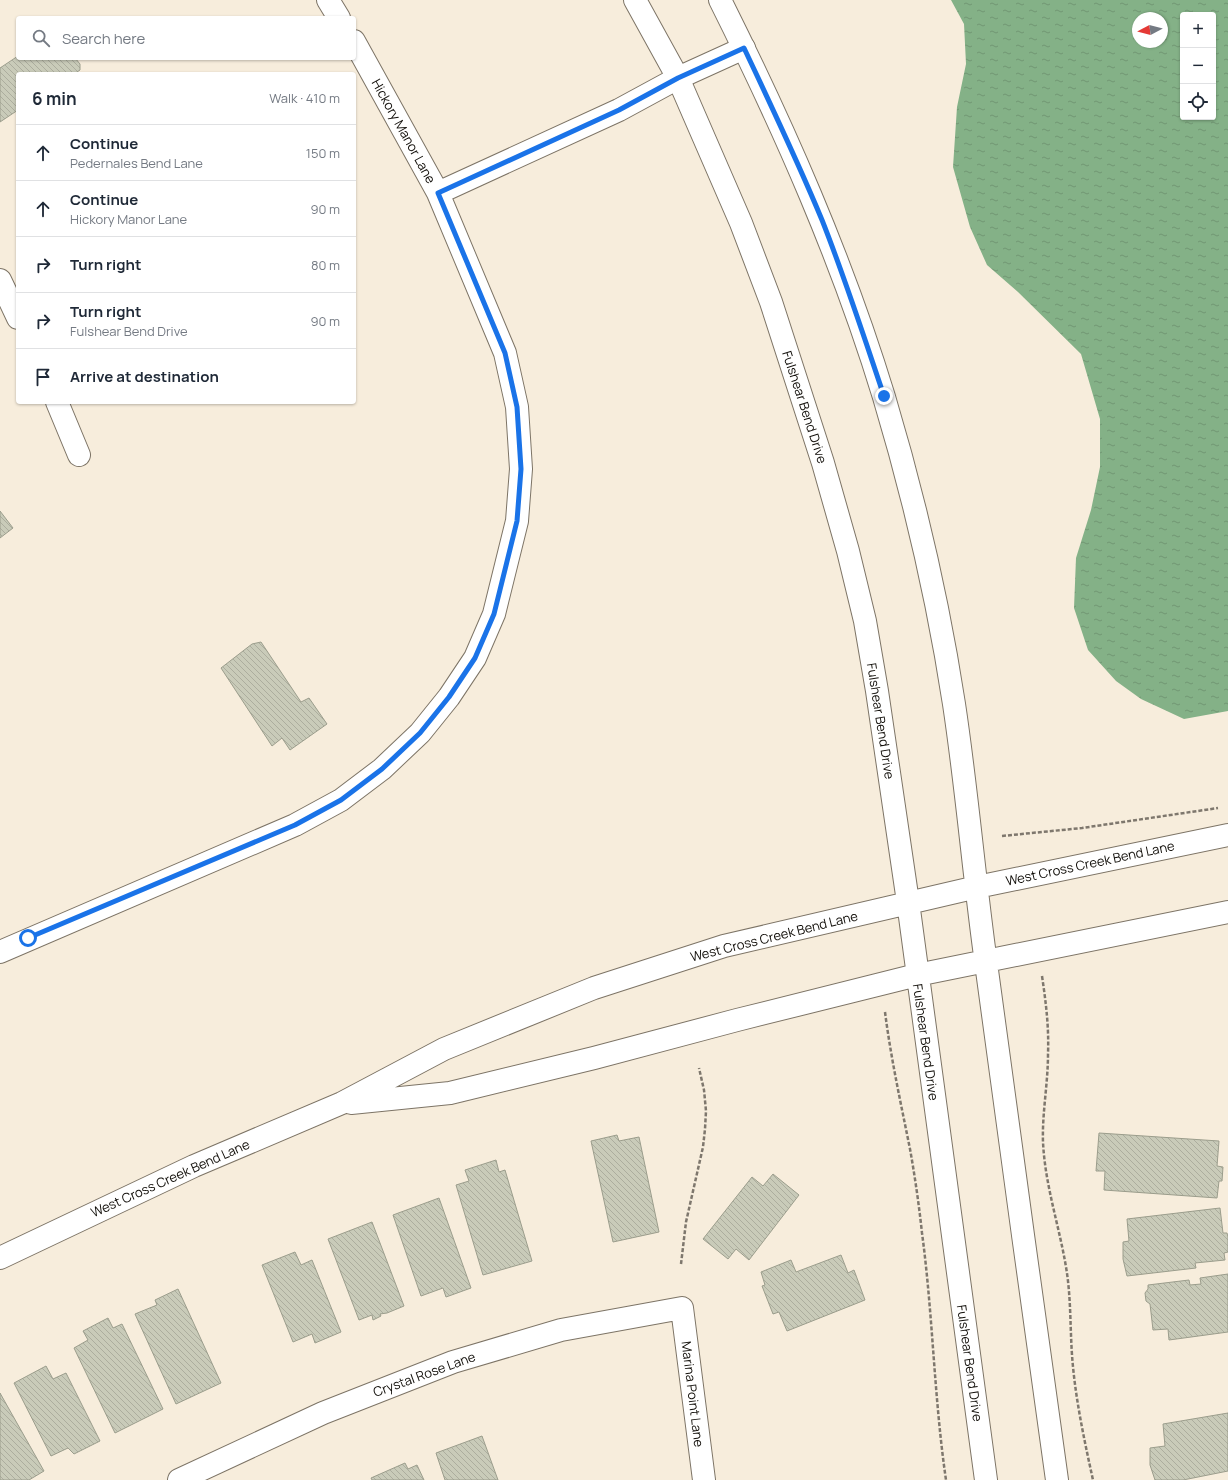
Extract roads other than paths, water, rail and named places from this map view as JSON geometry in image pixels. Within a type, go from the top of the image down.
[{"type":"main road","points":[[328,0],[338,16]]},
{"type":"main road","name":"Fulshear Bend Drive","points":[[635,0],[678,78],[741,223],[771,302],[823,463],[848,551],[865,621],[877,690],[908,902],[986,1480]]},
{"type":"main road","points":[[720,0],[785,134],[822,222],[855,310],[884,396],[922,539],[954,704],[986,960],[1057,1480]]},
{"type":"main road","name":"Hickory Manor Lane","points":[[0,952],[295,825],[341,800],[376,774],[420,733],[449,697],[475,658],[494,614],[517,521],[521,469],[517,407],[505,353],[438,193],[356,45]]},
{"type":"main road","points":[[438,193],[619,110],[678,78],[744,48]]},
{"type":"main road","points":[[0,280],[16,314]]},
{"type":"main road","points":[[58,404],[80,455]]},
{"type":"main road","name":"West Cross Creek Bend Lane","points":[[0,1258],[194,1166],[342,1103],[444,1049],[594,988],[724,946],[908,902],[1228,835]]},
{"type":"main road","name":"West Cross Creek Bend Lane","points":[[342,1103],[450,1093],[594,1058],[737,1020],[917,975],[1228,912]]},
{"type":"main road","name":"Crystal Rose Lane","points":[[179,1480],[323,1413],[453,1362],[561,1330],[682,1308]]},
{"type":"main road","name":"Marina Point Lane","points":[[682,1308],[704,1480]]},
{"type":"water","points":[[951,0],[1228,0],[1228,711],[1184,719],[1141,699],[1116,681],[1088,650],[1074,608],[1076,558],[1091,510],[1100,467],[1100,419],[1081,354],[1018,292],[987,265],[970,227],[953,167],[957,107],[966,64],[964,24]]}]
